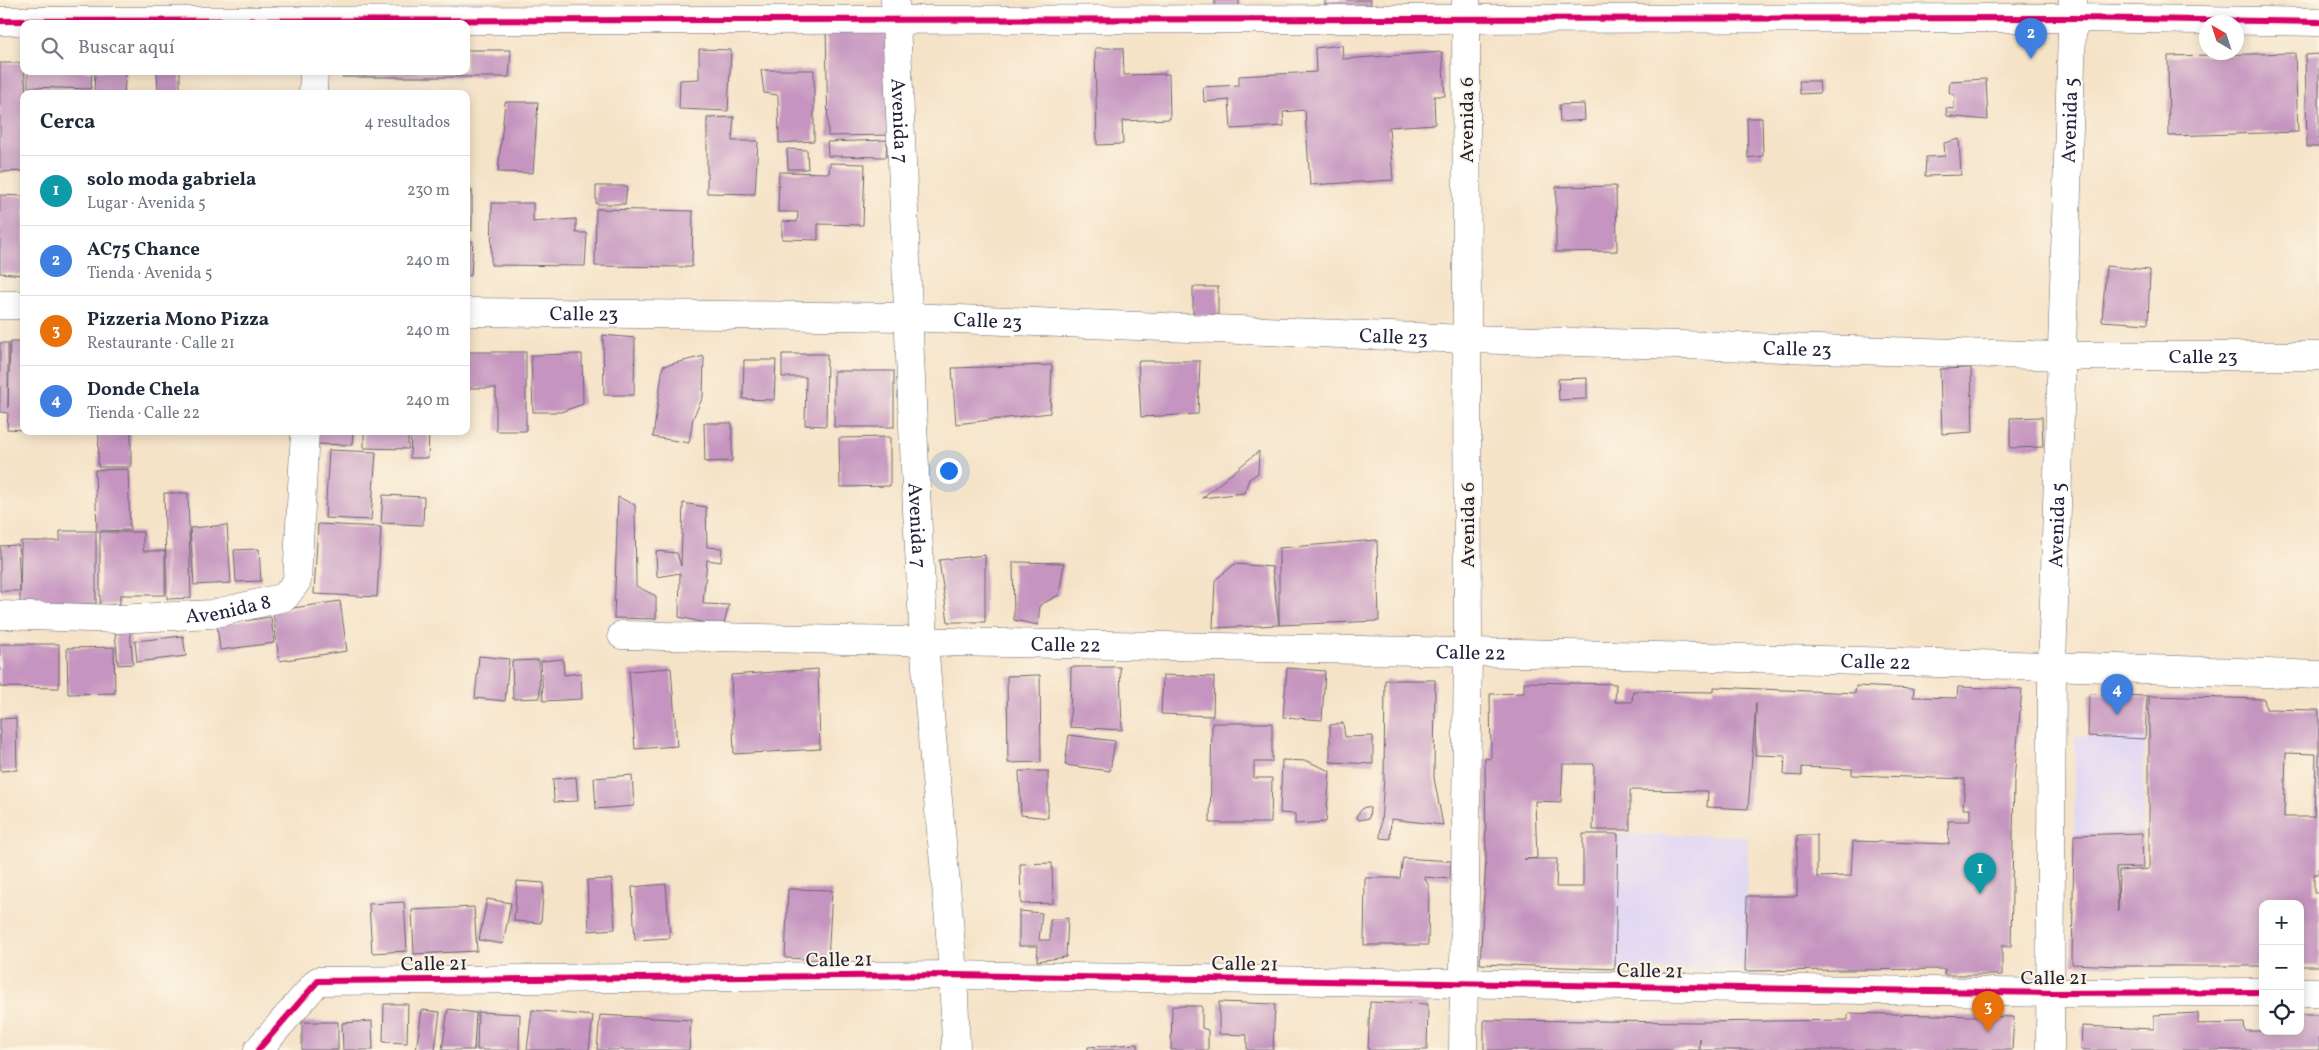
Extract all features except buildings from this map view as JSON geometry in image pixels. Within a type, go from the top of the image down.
[{"type":"street","points":[[52,20],[314,15],[895,10],[2073,9],[2319,22]]},
{"type":"street","name":"Avenida 5","points":[[2050,1050],[2052,665],[2073,9]]},
{"type":"street","name":"Avenida 7","points":[[895,10],[906,317],[924,642],[954,974],[956,1050]]},
{"type":"street","name":"Avenida 6","points":[[1463,1050],[1462,984],[1468,650],[1466,10]]},
{"type":"street","points":[[0,21],[20,21]]},
{"type":"street","points":[[313,90],[314,75]]},
{"type":"street","points":[[0,305],[20,305]]},
{"type":"street","name":"Calle 23","points":[[470,312],[906,317],[1467,339],[2063,356],[2319,356]]},
{"type":"street","name":"Avenida 8","points":[[0,616],[118,620],[212,614],[285,597],[297,582],[305,435]]},
{"type":"street","name":"Calle 22","points":[[622,635],[924,642],[1468,650],[2052,665],[2319,675]]},
{"type":"street","name":"Calle 21","points":[[258,1050],[318,981],[954,974],[2051,993],[2259,992]]},
{"type":"street","points":[[2304,992],[2319,992]]},
{"type":"shaded area","points":[[2075,736],[2145,739],[2142,833],[2074,835]]},
{"type":"shaded area","points":[[1618,834],[1748,836],[1745,971],[1615,969]]},
{"type":"cycle path","points":[[470,20],[2073,18],[2319,22]]},
{"type":"cycle path","points":[[0,21],[20,21]]},
{"type":"cycle path","points":[[258,1050],[318,981],[954,975],[2051,993],[2259,992]]},
{"type":"place","name":"AC75 Chance","points":[[2031,59]]},
{"type":"place","name":"Donde Chela","points":[[2117,715]]},
{"type":"place","name":"solo moda gabriela","points":[[1980,894]]},
{"type":"place","name":"Pizzeria Mono Pizza","points":[[1988,1032]]}]
